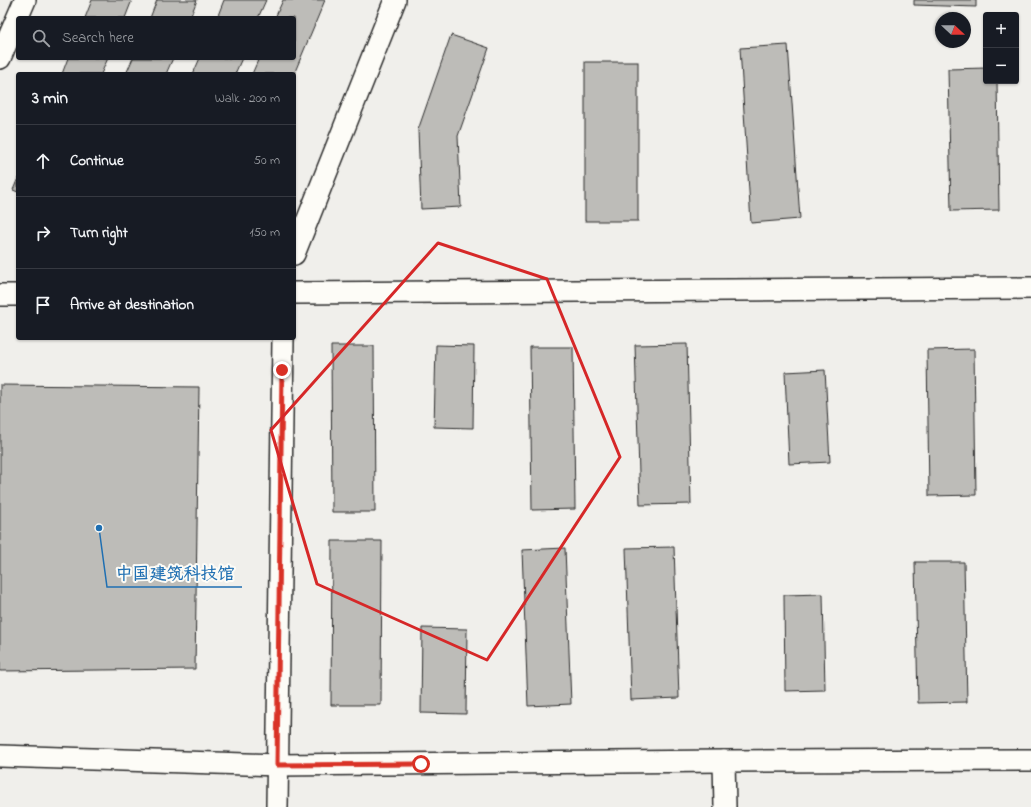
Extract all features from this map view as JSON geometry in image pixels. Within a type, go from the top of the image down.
[{"type":"street","points":[[18,16],[25,0]]},
{"type":"street","points":[[296,249],[395,0]]},
{"type":"street","points":[[0,58],[16,21]]},
{"type":"street","points":[[296,293],[1031,288]]},
{"type":"street","points":[[0,295],[16,295]]},
{"type":"street","points":[[277,807],[283,340]]},
{"type":"street","points":[[0,756],[277,765],[1031,760]]},
{"type":"street","points":[[724,761],[725,807]]},
{"type":"highlighted area","points":[[438,243],[547,279],[620,457],[487,660],[317,584],[271,430]]},
{"type":"building","points":[[92,0],[132,0],[126,16],[86,16]]},
{"type":"building","points":[[157,0],[197,0],[191,16],[151,16]]},
{"type":"building","points":[[224,0],[266,0],[259,16],[218,16]]},
{"type":"building","points":[[283,0],[325,0],[295,72],[253,72],[258,60],[296,60],[296,16],[276,16]]},
{"type":"building","points":[[914,0],[976,0],[976,7],[914,5]]},
{"type":"building","points":[[451,35],[489,48],[458,136],[461,207],[421,209],[418,130]]},
{"type":"building","points":[[788,45],[800,219],[751,223],[740,48]]},
{"type":"building","points":[[67,60],[107,60],[102,72],[63,72]]},
{"type":"building","points":[[132,60],[172,60],[167,72],[127,72]]},
{"type":"building","points":[[199,60],[241,60],[236,72],[194,72]]},
{"type":"building","points":[[585,62],[638,62],[638,221],[585,221]]},
{"type":"building","points":[[983,68],[983,84],[997,84],[999,210],[951,211],[948,69]]},
{"type":"building","points":[[16,183],[16,191],[13,190]]},
{"type":"building","points":[[687,344],[691,504],[640,505],[635,345]]},
{"type":"building","points":[[436,345],[474,346],[473,428],[434,427]]},
{"type":"building","points":[[331,346],[374,346],[375,512],[332,512]]},
{"type":"building","points":[[530,347],[573,347],[575,509],[532,510]]},
{"type":"building","points":[[974,349],[976,495],[929,496],[927,350]]},
{"type":"building","points":[[825,370],[830,462],[789,464],[785,372]]},
{"type":"building","points":[[0,385],[199,387],[195,669],[0,671]]},
{"type":"building","points":[[332,541],[382,541],[381,705],[331,705]]},
{"type":"building","points":[[674,547],[679,698],[631,700],[626,548]]},
{"type":"building","points":[[565,548],[571,704],[528,706],[522,550]]},
{"type":"building","points":[[915,562],[964,562],[967,702],[918,703]]},
{"type":"building","points":[[823,594],[825,690],[785,691],[784,595]]},
{"type":"building","points":[[422,628],[467,629],[466,714],[421,713]]},
{"type":"place","name":"中国建筑科技馆","points":[[99,528]]},
{"type":"route","points":[[282,370],[277,765],[421,764]]}]
